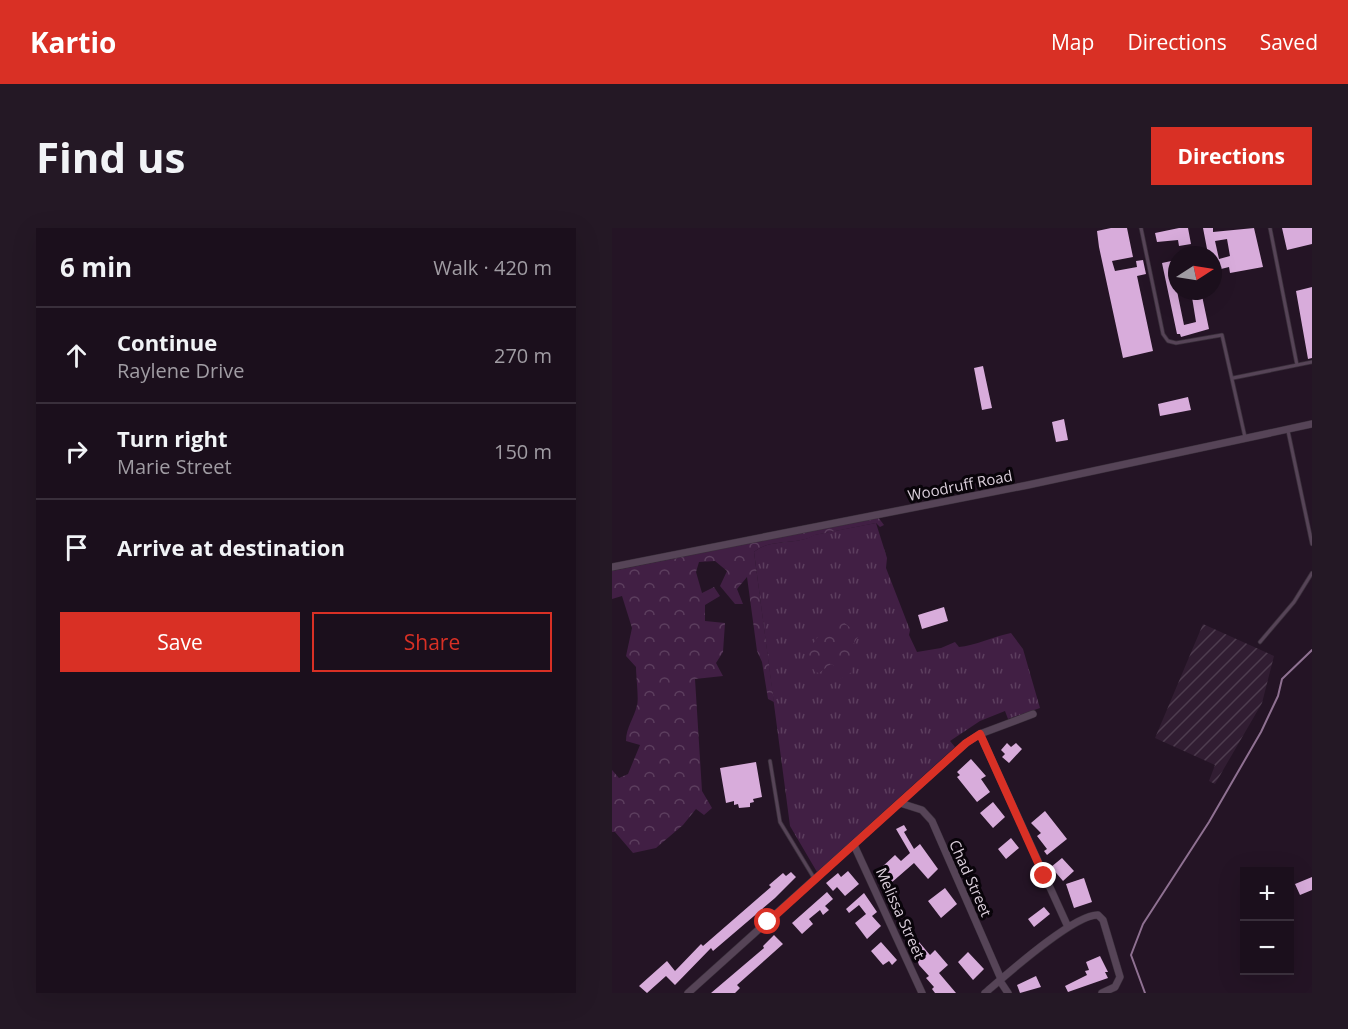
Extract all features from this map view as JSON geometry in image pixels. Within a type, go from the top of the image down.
[{"type":"street","name":"Woodruff Road","points":[[612,567],[1028,485],[1312,424]]},
{"type":"street","points":[[688,993],[966,743],[980,734],[1033,714]]},
{"type":"street","points":[[980,734],[1068,927]]},
{"type":"street","name":"Chad Street","points":[[900,803],[922,810],[932,820],[1008,993]]},
{"type":"street","name":"Melissa Street","points":[[854,845],[922,993]]},
{"type":"street","points":[[985,993],[1068,927],[1092,915],[1098,915],[1103,920],[1120,976],[1115,987],[1102,993]]},
{"type":"lane","points":[[1142,228],[1163,334],[1168,341],[1176,343],[1222,335],[1245,439]]},
{"type":"lane","points":[[1270,228],[1297,365]]},
{"type":"lane","points":[[1233,378],[1312,362]]},
{"type":"lane","points":[[1288,429],[1312,544]]},
{"type":"lane","points":[[1260,642],[1294,602],[1312,573]]},
{"type":"lane","points":[[770,761],[780,822],[815,879]]},
{"type":"shaded area","points":[[1203,624],[1274,656],[1262,703],[1215,784],[1209,781],[1215,765],[1155,738]]},
{"type":"green space","points":[[878,517],[884,525],[880,527],[876,523],[815,535],[800,540],[775,543],[754,552],[774,702],[768,699],[762,662],[757,651],[747,577],[737,589],[743,604],[735,604],[720,586],[727,571],[715,561],[699,562],[696,572],[702,593],[714,587],[720,596],[705,605],[705,621],[725,623],[723,652],[716,663],[723,676],[695,679],[702,791],[712,808],[704,815],[696,809],[683,825],[656,848],[633,853],[615,832],[612,832],[612,770],[619,778],[628,774],[640,745],[626,741],[627,731],[638,702],[636,667],[626,656],[632,628],[622,596],[612,599],[612,571]]},
{"type":"green space","points":[[876,523],[887,558],[886,568],[917,652],[941,648],[955,642],[959,647],[965,646],[1011,633],[1023,649],[1040,708],[1008,719],[1005,711],[980,721],[950,741],[955,747],[817,872],[790,826],[754,552],[775,543]]},
{"type":"green space","points":[[831,620],[841,620],[859,635],[852,646],[852,672],[839,679],[838,668],[831,664],[819,673],[815,672],[805,654]]},
{"type":"building","points":[[1127,228],[1133,257],[1112,261],[1115,271],[1137,267],[1136,261],[1143,260],[1146,274],[1137,276],[1153,351],[1123,358],[1097,231]]},
{"type":"building","points":[[1188,228],[1191,244],[1179,246],[1178,240],[1157,242],[1155,233]]},
{"type":"building","points":[[1203,228],[1213,228],[1213,232],[1254,228],[1263,267],[1230,273],[1229,267],[1222,269],[1222,258],[1230,256],[1227,239],[1215,241],[1216,246],[1206,246]]},
{"type":"building","points":[[1282,228],[1312,228],[1312,244],[1287,250]]},
{"type":"building","points":[[1168,262],[1168,291],[1162,263]]},
{"type":"building","points":[[1312,287],[1312,358],[1308,359],[1296,291]]},
{"type":"building","points":[[1170,300],[1179,300],[1184,325],[1196,322],[1192,300],[1203,300],[1209,329],[1181,337],[1177,334]]},
{"type":"building","points":[[983,366],[992,408],[982,410],[974,368]]},
{"type":"building","points":[[1188,397],[1191,410],[1160,416],[1158,404]]},
{"type":"building","points":[[1064,419],[1068,440],[1056,442],[1052,422]]},
{"type":"building","points":[[944,607],[948,621],[922,629],[918,615]]},
{"type":"building","points":[[1007,743],[1011,747],[1016,743],[1022,749],[1009,763],[1002,757],[1005,754],[1001,750]]},
{"type":"building","points":[[971,759],[986,776],[981,779],[990,792],[977,802],[957,777],[960,775],[957,772]]},
{"type":"building","points":[[756,762],[762,797],[753,799],[754,802],[750,803],[750,807],[739,808],[738,804],[734,805],[734,801],[726,803],[720,768]]},
{"type":"building","points":[[993,802],[1005,817],[993,828],[980,813]]},
{"type":"building","points":[[1045,811],[1067,839],[1047,855],[1044,851],[1047,849],[1037,836],[1041,833],[1031,823]]},
{"type":"building","points":[[904,825],[907,830],[904,832],[914,849],[920,844],[938,869],[928,879],[914,863],[891,883],[884,876],[887,873],[882,867],[895,855],[901,861],[910,853],[896,829]]},
{"type":"building","points":[[1011,838],[1019,848],[1006,859],[998,849]]},
{"type":"building","points":[[1062,858],[1074,871],[1063,881],[1051,867]]},
{"type":"building","points":[[848,871],[859,884],[845,896],[837,887],[833,891],[826,883],[838,873],[841,877]]},
{"type":"building","points":[[791,872],[796,877],[775,898],[713,951],[711,948],[675,985],[666,976],[647,993],[639,986],[667,961],[675,971],[701,944],[703,946],[771,887],[769,885],[783,873],[786,876]]},
{"type":"building","points":[[1312,877],[1312,890],[1300,895],[1295,884]]},
{"type":"building","points":[[1084,878],[1092,902],[1074,908],[1066,884]]},
{"type":"building","points":[[945,888],[957,904],[941,918],[928,901]]},
{"type":"building","points":[[827,892],[833,899],[825,906],[829,910],[823,915],[820,910],[809,919],[813,924],[802,934],[792,923]]},
{"type":"building","points":[[864,893],[877,912],[872,916],[881,926],[867,939],[855,923],[866,914],[859,905],[849,913],[846,909]]},
{"type":"building","points":[[1044,907],[1050,914],[1034,927],[1028,919]]},
{"type":"building","points":[[774,935],[783,944],[737,985],[740,988],[735,993],[711,993],[764,948],[763,946]]},
{"type":"building","points":[[881,942],[897,960],[892,965],[889,961],[883,965],[871,951]]},
{"type":"building","points":[[919,942],[930,955],[935,950],[948,965],[939,973],[956,993],[935,993],[932,989],[934,987],[926,978],[929,976],[919,965],[917,959],[920,957],[912,948]]},
{"type":"building","points":[[968,952],[984,969],[973,980],[958,962]]},
{"type":"building","points":[[1100,956],[1108,972],[1105,972],[1108,978],[1068,992],[1065,986],[1087,975],[1085,971],[1089,970],[1086,962]]},
{"type":"building","points":[[1036,976],[1041,987],[1020,993],[1017,985]]},
{"type":"waterway","points":[[1145,993],[1131,955],[1143,924],[1209,822],[1261,732],[1278,696],[1282,679],[1312,650]]},
{"type":"route","points":[[768,922],[966,743],[980,734],[1044,876]]}]
